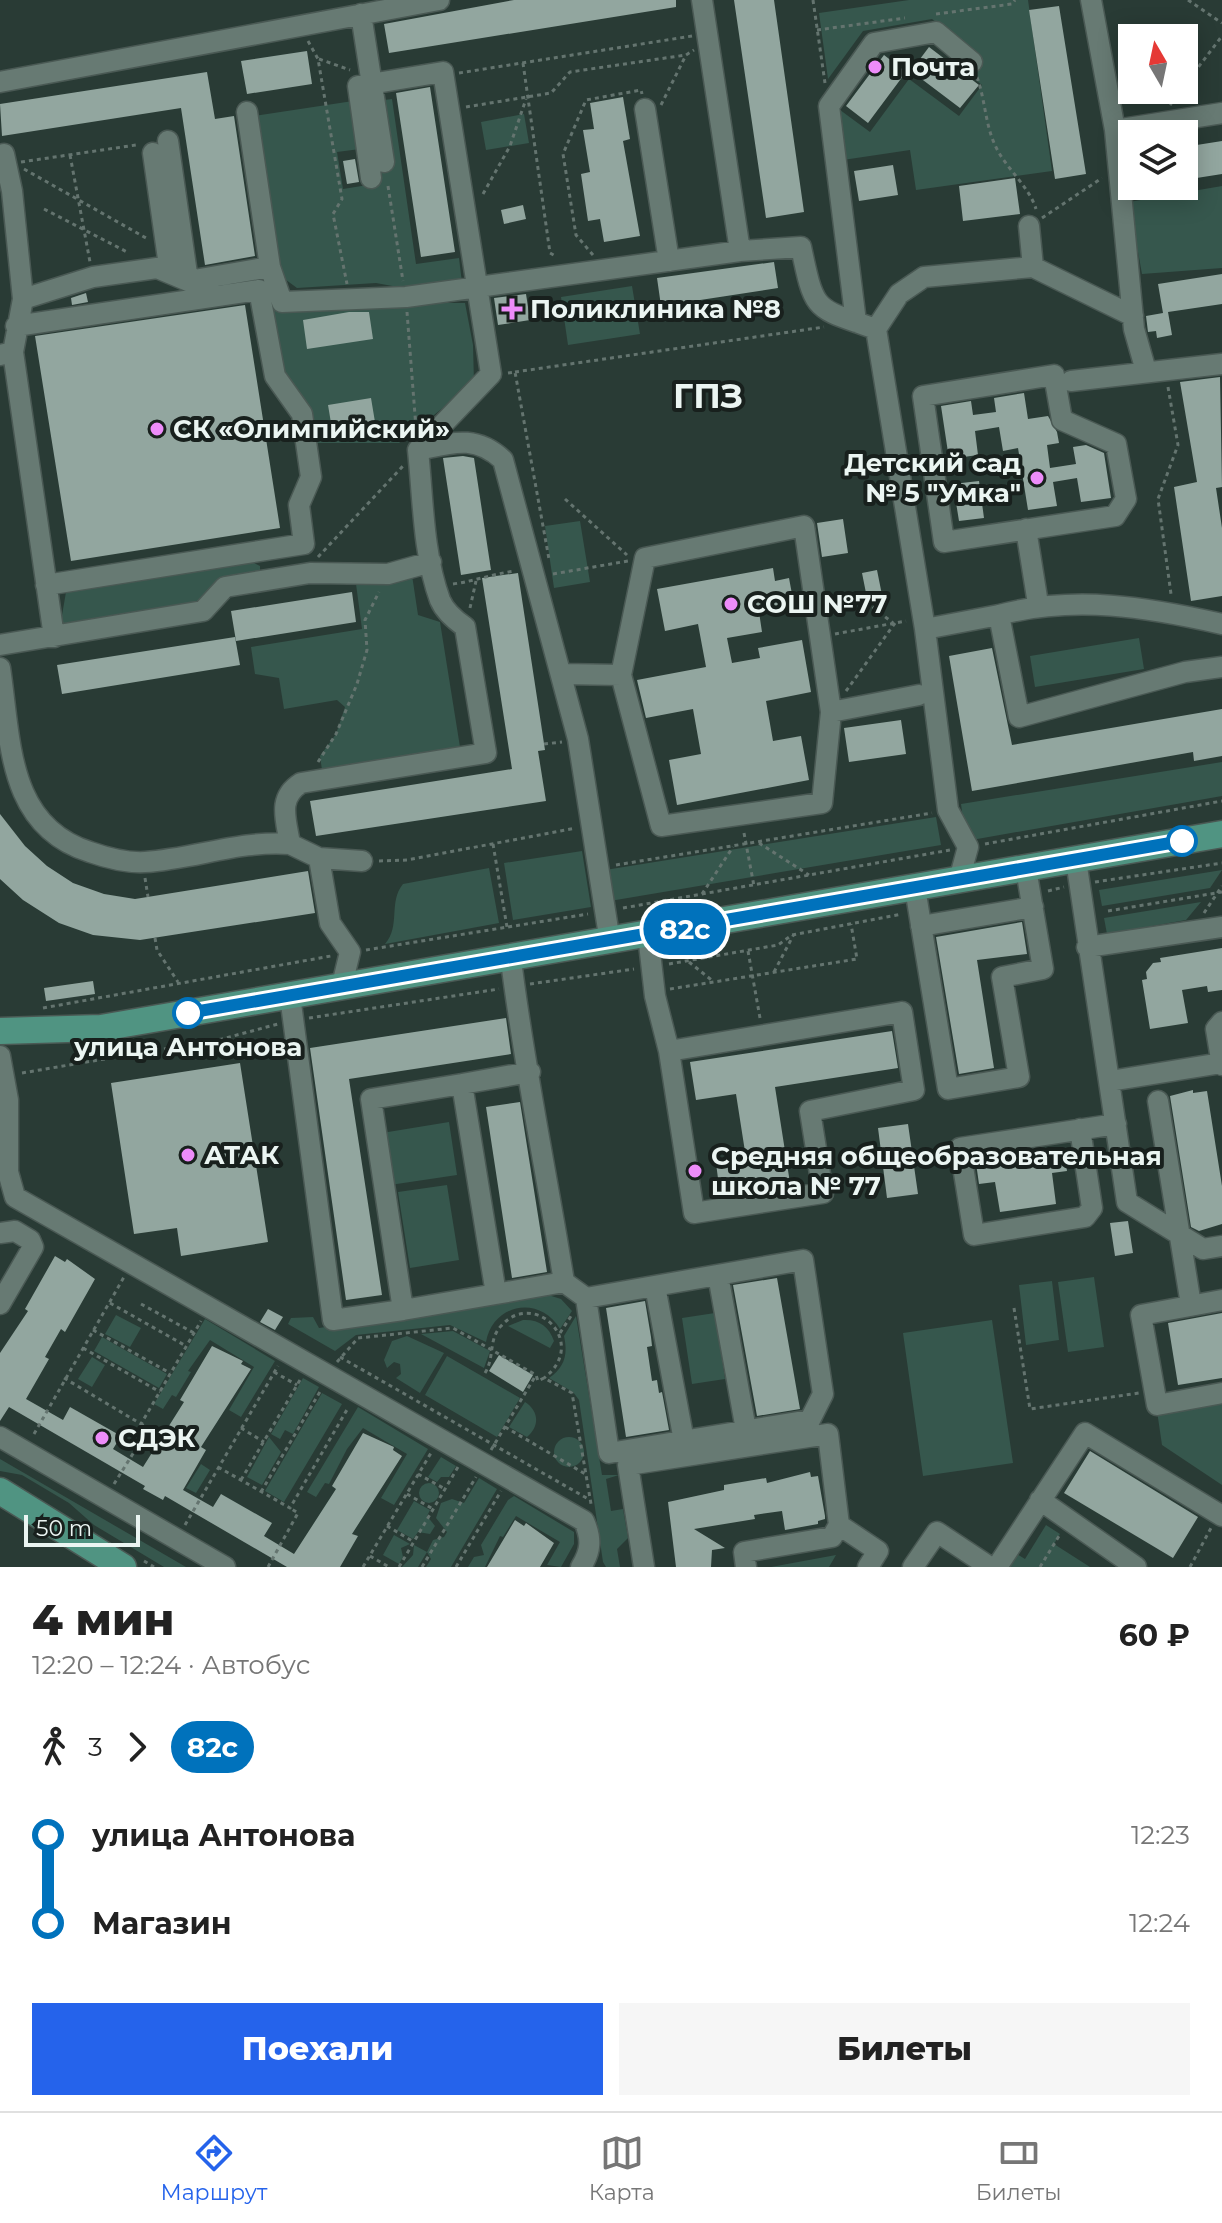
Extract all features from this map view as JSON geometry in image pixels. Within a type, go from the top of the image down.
[{"type":"main road","points":[[0,1031],[85,1031],[291,1008],[341,989],[648,935],[918,908],[959,880],[1030,890],[1078,872],[1222,834]]},
{"type":"main road","points":[[2,1061],[85,1031]]},
{"type":"main road","points":[[0,1491],[123,1567]]},
{"type":"street","points":[[0,82],[439,0]]},
{"type":"street","points":[[702,0],[740,251]]},
{"type":"street","points":[[1091,0],[1115,130],[1118,167]]},
{"type":"street","points":[[361,14],[373,81],[377,170]]},
{"type":"street","points":[[856,322],[829,106],[874,43],[936,32],[972,62]]},
{"type":"street","points":[[373,81],[443,72],[491,374],[418,450]]},
{"type":"street","points":[[247,112],[270,267],[282,302],[477,289],[740,251],[801,247],[810,291],[826,313],[876,329]]},
{"type":"street","points":[[1115,130],[1222,113]]},
{"type":"street","points":[[647,119],[669,261]]},
{"type":"street","points":[[160,147],[170,268]]},
{"type":"street","points":[[160,147],[170,268]]},
{"type":"street","points":[[4,154],[12,191],[23,299],[6,353],[54,637]]},
{"type":"street","points":[[1121,200],[1133,316],[1156,372]]},
{"type":"street","points":[[1029,226],[1033,267]]},
{"type":"street","points":[[23,299],[93,277],[170,268],[270,267]]},
{"type":"street","points":[[959,880],[968,847],[948,810],[925,629],[876,329],[899,294],[924,277],[1033,267],[1133,316]]},
{"type":"street","points":[[16,326],[259,290],[275,376],[302,414],[311,477],[299,505],[304,544],[46,585]]},
{"type":"street","points":[[1071,381],[1222,364]]},
{"type":"street","points":[[1054,375],[1062,420],[1116,444],[1126,499],[1115,516],[1026,529],[944,542],[923,396],[1054,375]]},
{"type":"street","points":[[418,450],[462,441],[488,446],[503,460],[542,564],[562,674],[578,739],[610,942]]},
{"type":"street","points":[[290,844],[283,804],[291,790],[301,783],[486,753],[465,627],[450,617],[440,601],[431,562],[418,450]]},
{"type":"street","points":[[804,526],[831,712],[822,803],[661,826],[621,675],[645,558],[804,526]]},
{"type":"street","points":[[1026,529],[1038,604]]},
{"type":"street","points":[[0,645],[203,611],[225,587],[310,573],[388,574],[431,562]]},
{"type":"street","points":[[925,629],[1038,604],[1109,603],[1222,624]]},
{"type":"street","points":[[999,615],[1019,717],[1185,672],[1222,667]]},
{"type":"street","points":[[0,668],[7,767],[33,814],[52,834],[78,848],[108,858],[143,862],[267,842],[290,844],[319,858],[362,861]]},
{"type":"street","points":[[562,674],[621,675]]},
{"type":"street","points":[[831,712],[919,695]]},
{"type":"street","points":[[319,858],[330,923],[350,952],[341,989]]},
{"type":"street","points":[[1078,872],[1127,1202]]},
{"type":"street","points":[[1030,890],[1043,969],[1002,977],[1019,1077],[948,1089],[918,908],[1030,890]]},
{"type":"street","points":[[1087,947],[1222,927]]},
{"type":"street","points":[[648,935],[694,1213],[823,1193],[810,1111],[914,1090],[902,1012],[669,1051]]},
{"type":"street","points":[[511,960],[564,1282],[586,1298],[609,1453],[810,1420],[823,1394],[803,1260],[586,1298]]},
{"type":"street","points":[[291,1008],[333,1320],[564,1282]]},
{"type":"street","points":[[1110,1081],[1222,1064],[1216,1029],[1222,1022]]},
{"type":"street","points":[[2,1061],[8,1100],[8,1172],[15,1197],[356,1394],[584,1521],[590,1540],[589,1554],[581,1567]]},
{"type":"street","points":[[403,1310],[371,1099],[530,1072]]},
{"type":"street","points":[[462,1084],[496,1294]]},
{"type":"street","points":[[0,1128],[8,1100]]},
{"type":"street","points":[[1158,1101],[1191,1305]]},
{"type":"street","points":[[1116,1124],[960,1148],[974,1235],[1085,1217],[1092,1208],[1127,1202],[1203,1249],[1222,1246]]},
{"type":"street","points":[[1080,1129],[1092,1208]]},
{"type":"street","points":[[0,1233],[15,1231],[30,1240],[33,1247],[0,1304]]},
{"type":"street","points":[[718,1275],[746,1430]]},
{"type":"street","points":[[655,1286],[684,1441]]},
{"type":"street","points":[[1222,1300],[1141,1315],[1157,1405],[1222,1393]]},
{"type":"street","points":[[997,1567],[1085,1433],[1220,1515]]},
{"type":"street","points":[[644,1567],[628,1465],[828,1434],[839,1525],[832,1537],[744,1552],[746,1567]]},
{"type":"street","points":[[0,1437],[225,1567]]},
{"type":"street","points":[[1040,1500],[1136,1567]]},
{"type":"street","points":[[839,1525],[878,1551],[868,1567]]},
{"type":"street","points":[[913,1567],[937,1532],[990,1567]]},
{"type":"path","points":[[813,0],[829,106]]},
{"type":"path","points":[[1188,0],[1222,23]]},
{"type":"path","points":[[299,26],[318,59],[342,199],[333,214],[350,299]]},
{"type":"path","points":[[1198,68],[1222,36]]},
{"type":"path","points":[[647,119],[686,55],[708,38]]},
{"type":"path","points":[[443,75],[708,38]]},
{"type":"path","points":[[449,110],[551,93],[570,72],[686,55]]},
{"type":"path","points":[[318,59],[373,81]]},
{"type":"path","points":[[972,62],[997,150],[1018,173],[1020,186],[1034,203],[1038,220],[1118,167]]},
{"type":"path","points":[[523,63],[550,253],[596,272]]},
{"type":"path","points":[[596,272],[576,235],[563,154],[586,100],[641,90],[647,119]]},
{"type":"path","points":[[483,194],[510,146],[527,97]]},
{"type":"path","points":[[160,147],[14,163],[79,200],[170,268]]},
{"type":"path","points":[[70,155],[93,277]]},
{"type":"path","points":[[44,209],[85,231],[170,268]]},
{"type":"path","points":[[491,374],[825,327]]},
{"type":"path","points":[[515,372],[542,564],[552,574],[632,560],[565,499]]},
{"type":"path","points":[[1156,372],[1178,445],[1158,499],[1173,613]]},
{"type":"path","points":[[309,567],[418,450]]},
{"type":"path","points":[[465,627],[476,581],[482,575],[542,564]]},
{"type":"path","points":[[301,783],[336,734],[357,684],[367,650],[365,620],[388,574]]},
{"type":"path","points":[[437,586],[476,581]]},
{"type":"path","points":[[860,597],[894,623]]},
{"type":"path","points":[[819,637],[907,621],[925,629]]},
{"type":"path","points":[[831,712],[894,623]]},
{"type":"path","points":[[599,868],[948,810]]},
{"type":"path","points":[[362,861],[407,860],[592,825]]},
{"type":"path","points":[[744,833],[754,886]]},
{"type":"path","points":[[757,842],[809,875]]},
{"type":"path","points":[[493,844],[507,927]]},
{"type":"path","points":[[702,894],[734,845]]},
{"type":"path","points":[[1030,890],[1078,872],[1222,863]]},
{"type":"path","points":[[1190,932],[1222,886]]},
{"type":"path","points":[[1108,911],[1220,892]]},
{"type":"path","points":[[2,1061],[222,1039],[291,1008],[514,987],[651,967],[778,945],[794,934],[918,908]]},
{"type":"path","points":[[655,991],[857,959],[851,924]]},
{"type":"path","points":[[774,972],[794,934]]},
{"type":"path","points":[[155,938],[157,950],[178,982]]},
{"type":"path","points":[[748,951],[763,1034]]},
{"type":"path","points":[[688,961],[714,982]]},
{"type":"path","points":[[34,1434],[132,1263]]},
{"type":"path","points":[[109,1302],[186,1346]]},
{"type":"path","points":[[141,1304],[194,1333]]},
{"type":"path","points":[[141,1424],[209,1308]]},
{"type":"path","points":[[1014,1308],[1030,1409],[1154,1391]]},
{"type":"path","points":[[485,1373],[502,1324],[517,1315],[541,1316],[560,1335]]},
{"type":"path","points":[[572,1316],[560,1335],[561,1355],[544,1378],[538,1381],[536,1375],[453,1328],[358,1338],[340,1357],[591,1500]]},
{"type":"path","points":[[93,1330],[170,1373]]},
{"type":"path","points":[[82,1348],[160,1392]]},
{"type":"path","points":[[177,1539],[286,1352]]},
{"type":"path","points":[[241,1480],[309,1365]]},
{"type":"path","points":[[274,1372],[297,1385]]},
{"type":"path","points":[[261,1492],[328,1377]]},
{"type":"path","points":[[64,1378],[149,1428],[105,1497]]},
{"type":"path","points":[[544,1378],[572,1393],[576,1402],[593,1514]]},
{"type":"path","points":[[290,1508],[356,1394]]},
{"type":"path","points":[[505,1427],[587,1475]]},
{"type":"path","points":[[241,1428],[264,1442]]},
{"type":"path","points":[[363,1567],[439,1439]]},
{"type":"path","points":[[399,1567],[466,1454]]},
{"type":"path","points":[[218,1467],[298,1513],[268,1567]]},
{"type":"path","points":[[418,1474],[445,1489]]},
{"type":"path","points":[[456,1567],[509,1478]]},
{"type":"path","points":[[407,1494],[433,1509]]},
{"type":"path","points":[[1190,1567],[1220,1515]]},
{"type":"path","points":[[1040,1567],[1071,1521]]},
{"type":"path","points":[[387,1526],[414,1542]]},
{"type":"path","points":[[370,1556],[389,1567]]},
{"type":"green space","points":[[909,0],[1028,0],[1052,171],[916,190],[910,150],[843,160],[836,107],[870,132],[909,79],[959,116],[982,85],[964,71],[977,53],[932,19],[863,31],[828,79],[819,13]]},
{"type":"green space","points":[[392,99],[416,264],[459,258],[462,283],[414,290],[376,283],[297,288],[278,274],[254,116],[353,101],[360,149],[337,152],[343,189],[380,183],[368,102]]},
{"type":"green space","points":[[524,114],[529,143],[486,150],[481,122]]},
{"type":"green space","points":[[1222,186],[1222,268],[1142,274],[1129,202],[1198,200],[1198,190]]},
{"type":"green space","points":[[632,286],[640,334],[568,345],[561,297]]},
{"type":"green space","points":[[465,303],[473,345],[474,383],[399,443],[311,443],[279,374],[267,307]]},
{"type":"green space","points":[[580,521],[590,582],[554,588],[545,526]]},
{"type":"green space","points":[[254,563],[260,566],[260,572],[202,603],[60,627],[66,592],[228,564]]},
{"type":"green space","points":[[412,575],[418,615],[440,622],[460,747],[322,770],[320,756],[336,734],[345,707],[337,700],[284,709],[279,678],[255,674],[251,647],[362,629],[356,584]]},
{"type":"green space","points":[[1139,638],[1144,669],[1035,687],[1030,656]]},
{"type":"green space","points":[[1222,762],[1222,796],[966,841],[961,804]]},
{"type":"green space","points":[[936,817],[941,845],[610,901],[605,870]]},
{"type":"green space","points":[[582,851],[591,907],[513,920],[504,863]]},
{"type":"green space","points":[[489,868],[499,923],[385,944],[390,937],[396,898],[403,884]]},
{"type":"green space","points":[[1222,870],[1210,888],[1102,906],[1099,890]]},
{"type":"green space","points":[[1201,902],[1186,920],[1107,934],[1104,918]]},
{"type":"green space","points":[[449,1122],[457,1175],[390,1185],[382,1133]]},
{"type":"green space","points":[[447,1185],[459,1260],[410,1268],[398,1192]]},
{"type":"green space","points":[[1094,1277],[1104,1347],[1068,1352],[1058,1282]]},
{"type":"green space","points":[[1052,1281],[1059,1340],[1026,1345],[1019,1285]]},
{"type":"green space","points":[[545,1294],[561,1299],[572,1311],[560,1329],[541,1311],[518,1308],[498,1319],[490,1329],[486,1342],[450,1325],[356,1335],[335,1351],[288,1324],[291,1318],[313,1317],[319,1328]]},
{"type":"green space","points":[[715,1313],[725,1379],[692,1384],[682,1318]]},
{"type":"green space","points":[[116,1315],[141,1328],[130,1347],[105,1334]]},
{"type":"green space","points":[[576,1316],[602,1475],[619,1475],[606,1479],[611,1511],[623,1509],[628,1538],[617,1549],[620,1567],[606,1567],[603,1562],[579,1400],[573,1392],[549,1378],[562,1365],[566,1349],[564,1336]]},
{"type":"green space","points":[[205,1319],[275,1361],[241,1417],[229,1410],[254,1367],[210,1340],[188,1371],[191,1372],[176,1397],[172,1395],[163,1409],[154,1404]]},
{"type":"green space","points":[[523,1320],[538,1322],[546,1328],[554,1341],[550,1348],[508,1326]]},
{"type":"green space","points":[[992,1320],[1013,1463],[923,1476],[903,1333]]},
{"type":"green space","points":[[453,1331],[490,1351],[484,1368],[421,1334]]},
{"type":"green space","points":[[407,1336],[444,1353],[420,1393],[396,1378],[401,1374],[400,1364],[394,1362],[387,1368],[384,1360],[392,1341]]},
{"type":"green space","points":[[102,1337],[167,1374],[159,1388],[94,1351]]},
{"type":"green space","points":[[447,1356],[520,1398],[497,1437],[425,1395]]},
{"type":"green space","points":[[92,1357],[105,1365],[92,1387],[78,1379]]},
{"type":"green space","points":[[303,1378],[319,1387],[293,1434],[285,1430],[280,1439],[271,1434]]},
{"type":"green space","points":[[322,1393],[342,1404],[284,1502],[265,1491]]},
{"type":"green space","points":[[1222,1400],[1222,1485],[1162,1445],[1157,1411]]},
{"type":"green space","points":[[525,1402],[536,1419],[527,1437],[509,1427]]},
{"type":"green space","points":[[358,1407],[428,1449],[394,1505],[381,1498],[407,1454],[363,1428],[347,1449],[329,1484],[325,1483],[316,1497],[307,1492]]},
{"type":"green space","points":[[269,1437],[281,1452],[262,1485],[247,1477]]},
{"type":"green space","points":[[569,1437],[580,1441],[584,1452],[580,1463],[569,1467],[558,1463],[554,1452],[558,1441]]},
{"type":"green space","points":[[441,1457],[456,1466],[449,1477],[441,1477],[437,1482],[428,1477]]},
{"type":"green space","points":[[0,1459],[186,1567],[164,1567],[94,1525],[69,1503],[22,1475],[0,1471]]},
{"type":"green space","points":[[201,1464],[210,1470],[196,1493],[186,1488]]},
{"type":"green space","points":[[479,1478],[497,1489],[451,1567],[426,1567],[431,1559],[427,1552],[433,1540],[444,1537],[447,1532],[436,1518],[441,1503],[452,1499],[464,1503]]},
{"type":"green space","points":[[425,1483],[433,1483],[439,1493],[433,1503],[425,1503],[419,1497],[419,1489]]},
{"type":"green space","points":[[514,1496],[574,1532],[574,1544],[561,1567],[547,1565],[560,1542],[516,1516],[503,1537],[500,1536],[485,1567],[468,1567],[474,1557],[484,1555],[481,1545],[508,1500]]},
{"type":"green space","points":[[414,1501],[430,1510],[427,1516],[435,1526],[430,1534],[418,1532],[413,1539],[397,1530]]},
{"type":"green space","points":[[1046,1525],[1060,1534],[1054,1544],[1090,1567],[1006,1567],[1015,1553],[1025,1559]]},
{"type":"green space","points":[[394,1535],[410,1544],[401,1548],[403,1557],[399,1564],[383,1555]]},
{"type":"green space","points":[[414,1545],[427,1552],[418,1567],[402,1567],[413,1555]]},
{"type":"green space","points":[[836,1555],[829,1567],[771,1567]]},
{"type":"building","points":[[514,0],[676,0],[676,7],[389,53],[384,24]]},
{"type":"building","points":[[734,0],[774,0],[804,212],[766,218]]},
{"type":"building","points":[[1059,6],[1086,174],[1055,179],[1029,10]]},
{"type":"building","points":[[929,47],[979,85],[960,108],[911,71]]},
{"type":"building","points":[[307,51],[312,84],[247,94],[241,61]]},
{"type":"building","points":[[884,55],[906,72],[868,123],[846,106]]},
{"type":"building","points":[[207,72],[215,119],[234,116],[255,256],[205,265],[181,108],[2,136],[0,104]]},
{"type":"building","points":[[430,87],[455,252],[421,257],[396,93]]},
{"type":"building","points":[[623,97],[630,139],[623,141],[640,236],[604,242],[600,219],[588,221],[581,174],[590,172],[583,130],[594,129],[590,103]]},
{"type":"building","points":[[1222,141],[1222,174],[1198,178],[1198,145]]},
{"type":"building","points":[[355,159],[359,182],[347,184],[343,161]]},
{"type":"building","points":[[893,165],[898,195],[859,201],[854,171]]},
{"type":"building","points":[[1015,178],[1020,214],[963,221],[959,186]]},
{"type":"building","points":[[523,205],[526,219],[504,224],[501,210]]},
{"type":"building","points":[[774,262],[778,288],[661,306],[657,278]]},
{"type":"building","points":[[1222,274],[1222,304],[1168,312],[1172,335],[1157,338],[1156,331],[1148,332],[1146,316],[1163,313],[1158,284]]},
{"type":"building","points":[[86,293],[88,302],[72,305],[71,298]]},
{"type":"building","name":"Поликлиника №8","points":[[526,294],[530,320],[498,325],[494,298]]},
{"type":"building","name":"СК «Олимпийский»","points":[[245,305],[280,528],[71,561],[35,336]]},
{"type":"building","points":[[349,312],[369,312],[373,339],[307,349],[303,320]]},
{"type":"building","points":[[1220,377],[1222,487],[1216,488],[1222,528],[1222,596],[1191,601],[1174,487],[1197,482],[1180,382]]},
{"type":"building","points":[[1024,393],[1028,419],[1048,416],[1057,432],[1059,443],[1047,445],[1050,468],[1076,464],[1073,447],[1086,445],[1104,453],[1111,498],[1081,502],[1077,478],[1053,482],[1057,506],[1028,510],[1018,448],[1003,451],[999,427],[975,431],[978,455],[949,459],[941,406],[971,401],[973,415],[996,412],[994,398]]},
{"type":"building","points":[[371,398],[376,428],[333,435],[328,405]]},
{"type":"building","points":[[443,458],[474,458],[491,570],[461,575]]},
{"type":"building","points":[[979,481],[984,518],[959,521],[953,484]]},
{"type":"building","points":[[843,519],[848,553],[822,557],[817,523]]},
{"type":"building","points":[[773,568],[775,581],[789,578],[794,605],[759,612],[762,632],[727,638],[732,663],[760,658],[758,648],[802,640],[811,692],[766,701],[773,741],[801,736],[809,780],[677,805],[669,760],[701,754],[693,709],[646,718],[637,680],[706,667],[698,624],[665,631],[657,589]]},
{"type":"building","points":[[877,570],[882,595],[867,598],[862,573]]},
{"type":"building","points":[[518,573],[545,750],[538,751],[546,801],[316,836],[310,801],[512,769],[482,578]]},
{"type":"building","points":[[352,592],[356,622],[236,641],[231,611]]},
{"type":"building","points":[[235,637],[240,665],[62,694],[57,665]]},
{"type":"building","points":[[992,648],[1012,745],[1222,709],[1222,756],[1194,761],[1193,752],[972,791],[949,656]]},
{"type":"building","points":[[901,720],[906,754],[849,762],[844,728]]},
{"type":"building","points":[[0,814],[25,846],[47,866],[73,883],[104,894],[135,899],[308,871],[315,913],[140,940],[93,935],[59,923],[23,900],[0,879]]},
{"type":"building","points":[[1022,922],[1027,954],[977,960],[994,1068],[959,1074],[936,937]]},
{"type":"building","points":[[1222,948],[1222,990],[1208,992],[1207,986],[1182,990],[1188,1023],[1150,1029],[1142,980],[1147,979],[1146,972],[1153,963],[1161,962],[1160,958]]},
{"type":"building","points":[[93,981],[95,994],[46,1001],[44,988]]},
{"type":"building","points":[[506,1018],[511,1054],[349,1079],[382,1295],[346,1300],[310,1048]]},
{"type":"building","points":[[892,1031],[898,1068],[775,1087],[790,1183],[720,1194],[716,1163],[746,1158],[736,1094],[696,1100],[690,1062]]},
{"type":"building","name":"АТАК","points":[[240,1063],[268,1242],[181,1256],[177,1228],[134,1234],[111,1083]]},
{"type":"building","points":[[1193,1090],[1193,1093],[1207,1091],[1222,1186],[1222,1224],[1199,1231],[1191,1227],[1170,1096]]},
{"type":"building","points":[[520,1102],[547,1272],[512,1278],[486,1107]]},
{"type":"building","points":[[908,1124],[918,1194],[887,1198],[878,1128]]},
{"type":"building","points":[[1064,1150],[1067,1171],[1052,1173],[1056,1204],[1000,1212],[995,1182],[979,1184],[976,1163]]},
{"type":"building","points":[[1128,1221],[1133,1253],[1115,1256],[1110,1223]]},
{"type":"building","points":[[55,1256],[65,1262],[67,1259],[95,1279],[65,1332],[61,1329],[45,1357],[49,1359],[26,1399],[63,1420],[70,1407],[121,1436],[113,1449],[143,1467],[184,1402],[180,1400],[212,1346],[243,1361],[241,1364],[251,1369],[201,1447],[206,1450],[183,1490],[213,1507],[221,1494],[272,1523],[264,1536],[294,1554],[336,1489],[332,1486],[363,1433],[394,1447],[393,1450],[402,1456],[352,1534],[358,1536],[340,1567],[287,1567],[165,1496],[163,1500],[143,1489],[145,1486],[9,1407],[0,1421],[0,1353],[28,1311],[25,1309]]},
{"type":"building","points":[[777,1278],[800,1409],[757,1416],[733,1285]]},
{"type":"building","points":[[645,1301],[652,1346],[647,1347],[652,1381],[657,1380],[659,1393],[662,1392],[669,1430],[626,1437],[606,1308]]},
{"type":"building","points":[[268,1309],[283,1317],[275,1330],[260,1322]]},
{"type":"building","points":[[1222,1313],[1222,1378],[1178,1385],[1168,1323]]},
{"type":"building","points":[[499,1355],[533,1375],[523,1392],[489,1371]]},
{"type":"building","points":[[1090,1451],[1198,1517],[1173,1558],[1064,1493]]},
{"type":"building","points":[[810,1472],[811,1477],[818,1476],[825,1516],[818,1524],[785,1530],[782,1511],[754,1515],[755,1519],[694,1529],[725,1548],[712,1550],[711,1567],[676,1567],[668,1502],[724,1490],[724,1485],[766,1478],[767,1483]]},
{"type":"building","points":[[515,1520],[524,1526],[526,1523],[554,1543],[540,1567],[487,1567]]},
{"type":"bus line","name":"82с","points":[[188,1013],[341,989],[1182,841]]},
{"type":"place","name":"Почта","points":[[875,67]]},
{"type":"place","name":"Поликлиника №8","points":[[512,309]]},
{"type":"place","name":"СК «Олимпийский»","points":[[157,429]]},
{"type":"place","name":"Детский сад № 5 \"Умка\"","points":[[1037,478]]},
{"type":"place","name":"СОШ №77","points":[[731,604]]},
{"type":"place","name":"улица Антонова","points":[[188,1013]]},
{"type":"place","name":"АТАК","points":[[188,1155]]},
{"type":"place","name":"Средняя общеобразовательная школа № 77","points":[[695,1171]]},
{"type":"place","name":"СДЭК","points":[[102,1438]]},
{"type":"district","name":"ГПЗ","points":[[708,396]]}]
